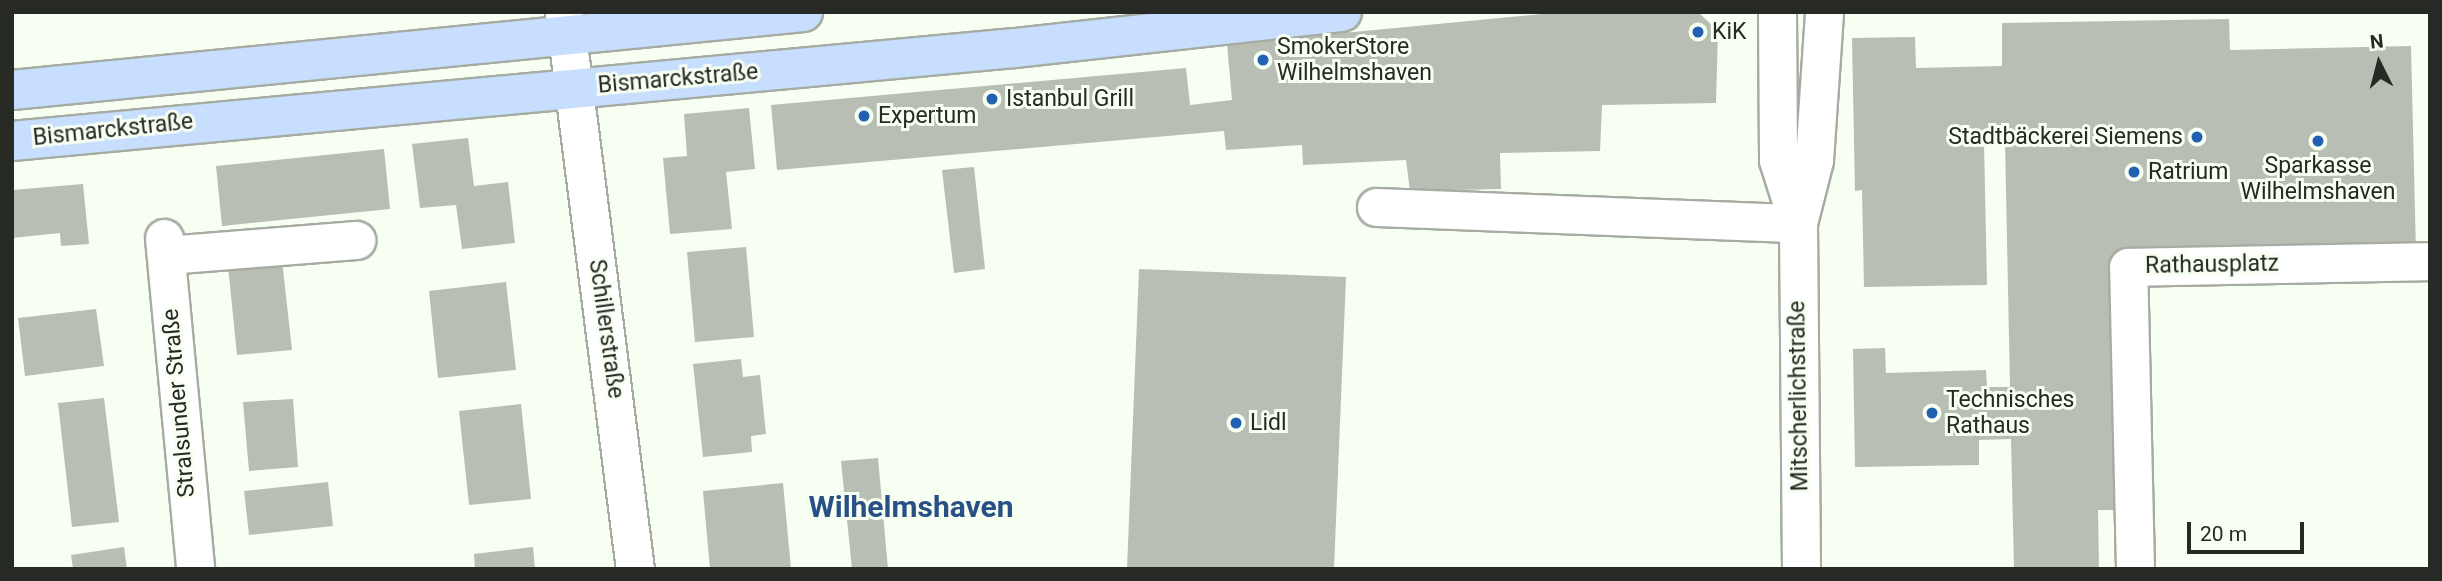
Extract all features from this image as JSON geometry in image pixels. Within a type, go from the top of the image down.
[{"type":"main road","points":[[12,90],[565,23],[803,12]]},
{"type":"main road","name":"Bismarckstraße","points":[[12,141],[575,89],[1342,12]]},
{"type":"street","name":"Mitscherlichstraße","points":[[1777,12],[1778,160],[1798,223]]},
{"type":"street","name":"Mitscherlichstraße","points":[[1801,569],[1798,223],[1814,160],[1824,12]]},
{"type":"street","name":"Schillerstraße","points":[[565,23],[635,569]]},
{"type":"street","points":[[1376,207],[1798,223]]},
{"type":"street","name":"Stralsunder Straße","points":[[195,569],[165,246],[356,240]]},
{"type":"street","name":"Rathausplatz","points":[[2135,569],[2128,267],[2430,261]]},
{"type":"building","points":[[1563,12],[1698,12],[1718,31],[1716,103],[1602,105],[1600,151],[1500,153],[1501,189],[1410,191],[1406,160],[1303,165],[1302,145],[1226,150],[1224,131],[777,170],[771,105],[1186,68],[1190,105],[1232,100],[1227,44]]},
{"type":"building","points":[[2229,19],[2230,50],[2411,46],[2416,253],[2120,260],[2126,510],[2098,510],[2099,569],[2014,569],[2011,439],[1979,440],[1979,465],[1855,467],[1853,349],[1885,348],[1886,373],[1986,370],[1987,387],[2010,387],[2005,141],[1984,142],[1987,285],[1864,287],[1862,190],[1855,191],[1852,38],[1915,37],[1916,68],[2002,66],[2002,23]]},
{"type":"building","points":[[749,108],[755,169],[726,172],[732,229],[670,234],[663,158],[687,156],[684,114]]},
{"type":"building","points":[[468,138],[474,186],[508,182],[515,243],[462,249],[456,205],[420,208],[412,144]]},
{"type":"building","points":[[384,149],[390,209],[222,226],[216,166]]},
{"type":"building","points":[[974,167],[985,269],[954,273],[942,170]]},
{"type":"building","points":[[83,184],[89,244],[61,246],[60,233],[12,238],[12,190]]},
{"type":"building","points":[[746,247],[754,337],[695,342],[687,252]]},
{"type":"building","points":[[282,260],[292,350],[237,355],[228,266]]},
{"type":"building","name":"Lidl","points":[[1139,269],[1346,277],[1334,569],[1127,569]]},
{"type":"building","points":[[506,282],[516,370],[438,378],[429,291]]},
{"type":"building","points":[[96,309],[104,366],[25,376],[18,318]]},
{"type":"building","points":[[741,359],[743,377],[760,375],[766,434],[751,436],[752,452],[703,457],[693,364]]},
{"type":"building","points":[[104,398],[119,522],[72,527],[58,403]]},
{"type":"building","points":[[293,399],[298,467],[249,471],[243,402]]},
{"type":"building","points":[[521,404],[531,499],[469,505],[459,411]]},
{"type":"building","points":[[878,458],[888,569],[852,569],[841,461]]},
{"type":"building","points":[[328,482],[333,526],[249,535],[244,491]]},
{"type":"building","points":[[783,483],[791,569],[710,569],[703,491]]},
{"type":"building","points":[[124,547],[127,569],[73,569],[71,555]]},
{"type":"building","points":[[533,547],[535,569],[475,569],[474,554]]},
{"type":"place","name":"KiK","points":[[1698,32]]},
{"type":"place","name":"SmokerStore Wilhelmshaven","points":[[1263,60]]},
{"type":"place","name":"Istanbul Grill","points":[[992,99]]},
{"type":"place","name":"Expertum","points":[[864,116]]},
{"type":"place","name":"Stadtbäckerei Siemens","points":[[2197,137]]},
{"type":"place","name":"Sparkasse Wilhelmshaven","points":[[2318,141]]},
{"type":"place","name":"Ratrium","points":[[2134,172]]},
{"type":"place","name":"Technisches Rathaus","points":[[1932,413]]},
{"type":"place","name":"Lidl","points":[[1236,423]]},
{"type":"district","name":"Wilhelmshaven","points":[[911,507]]}]
